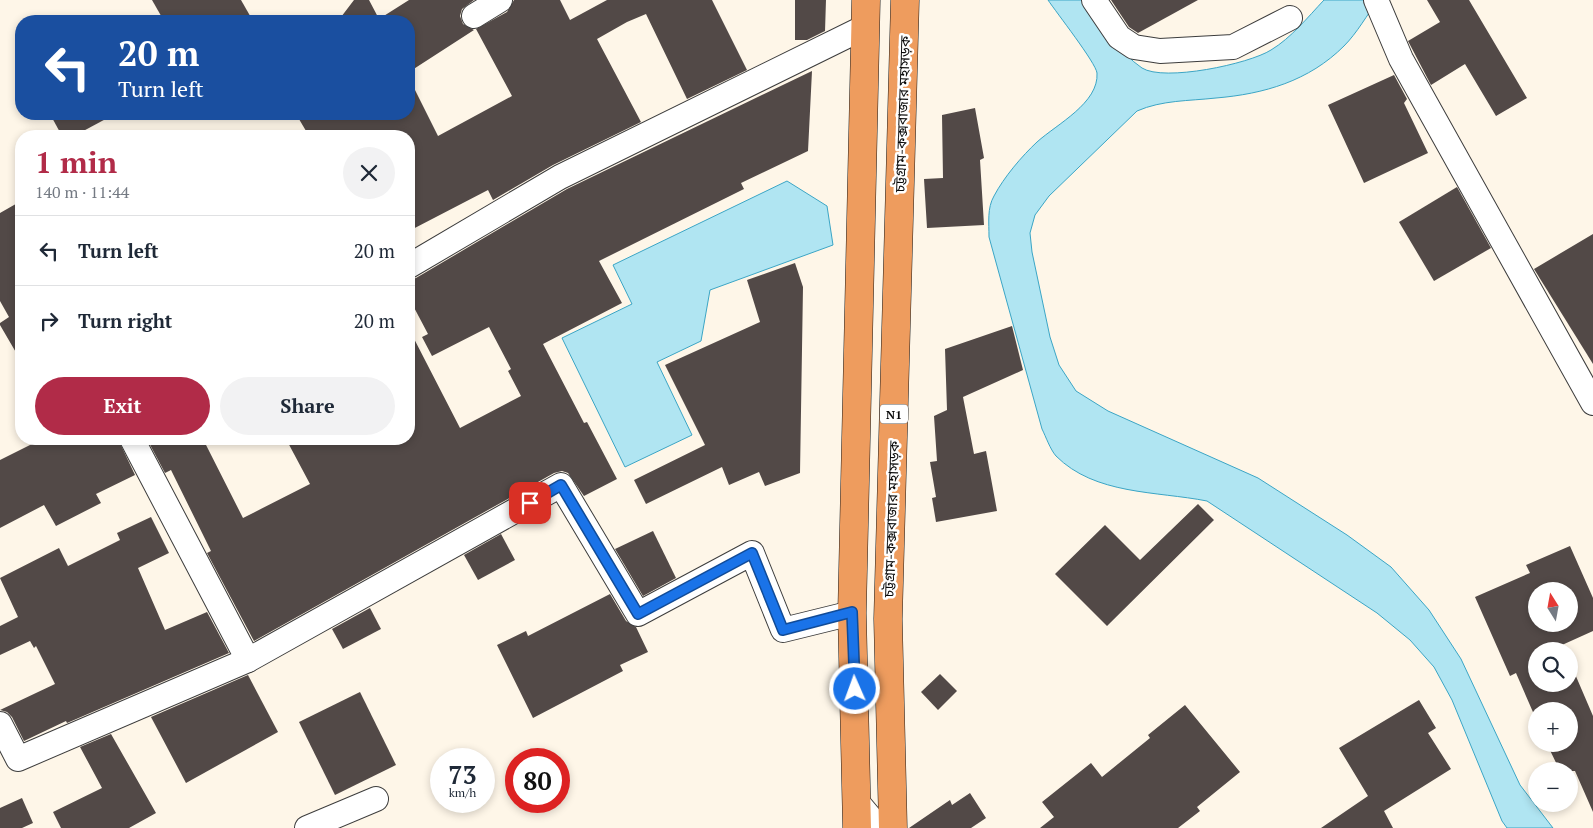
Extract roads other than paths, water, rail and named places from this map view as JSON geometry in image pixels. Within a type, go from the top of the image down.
[{"type":"highway","points":[[858,815],[852,612],[866,0]]},
{"type":"highway","name":"চট্টগ্রাম-কক্সবাজার মহাসড়ক","points":[[893,828],[888,619],[905,0]]},
{"type":"street","points":[[474,16],[500,0]]},
{"type":"street","points":[[1094,0],[1119,37],[1134,47],[1160,51],[1233,47],[1290,18]]},
{"type":"street","points":[[1378,3],[1401,59],[1593,403]]},
{"type":"street","points":[[415,263],[560,178],[865,27]]},
{"type":"street","points":[[135,445],[248,660]]},
{"type":"street","points":[[0,724],[18,759],[248,660],[561,485],[638,614],[752,553],[783,630],[852,612]]},
{"type":"street","points":[[307,828],[376,799]]},
{"type":"street","points":[[858,815],[879,828]]},
{"type":"water","points":[[1048,0],[1087,0],[1112,37],[1134,62],[1142,68],[1153,72],[1168,73],[1207,70],[1226,66],[1245,61],[1271,50],[1299,27],[1324,0],[1378,0],[1358,30],[1344,46],[1330,58],[1301,77],[1285,84],[1251,93],[1166,103],[1137,111],[1049,196],[1035,215],[1030,233],[1032,252],[1050,337],[1059,365],[1076,391],[1108,411],[1258,478],[1347,535],[1391,567],[1429,610],[1461,659],[1520,785],[1528,795],[1528,812],[1541,812],[1553,828],[1507,828],[1502,821],[1452,700],[1434,667],[1410,640],[1377,613],[1207,501],[1107,485],[1072,469],[1056,456],[1052,450],[1042,429],[989,237],[989,211],[998,189],[1019,160],[1037,142],[1075,112],[1091,94],[1096,84],[1097,73],[1083,49]]},
{"type":"water","points":[[787,181],[827,206],[833,245],[710,290],[701,341],[657,362],[692,435],[625,467],[562,338],[632,304],[613,265]]}]
